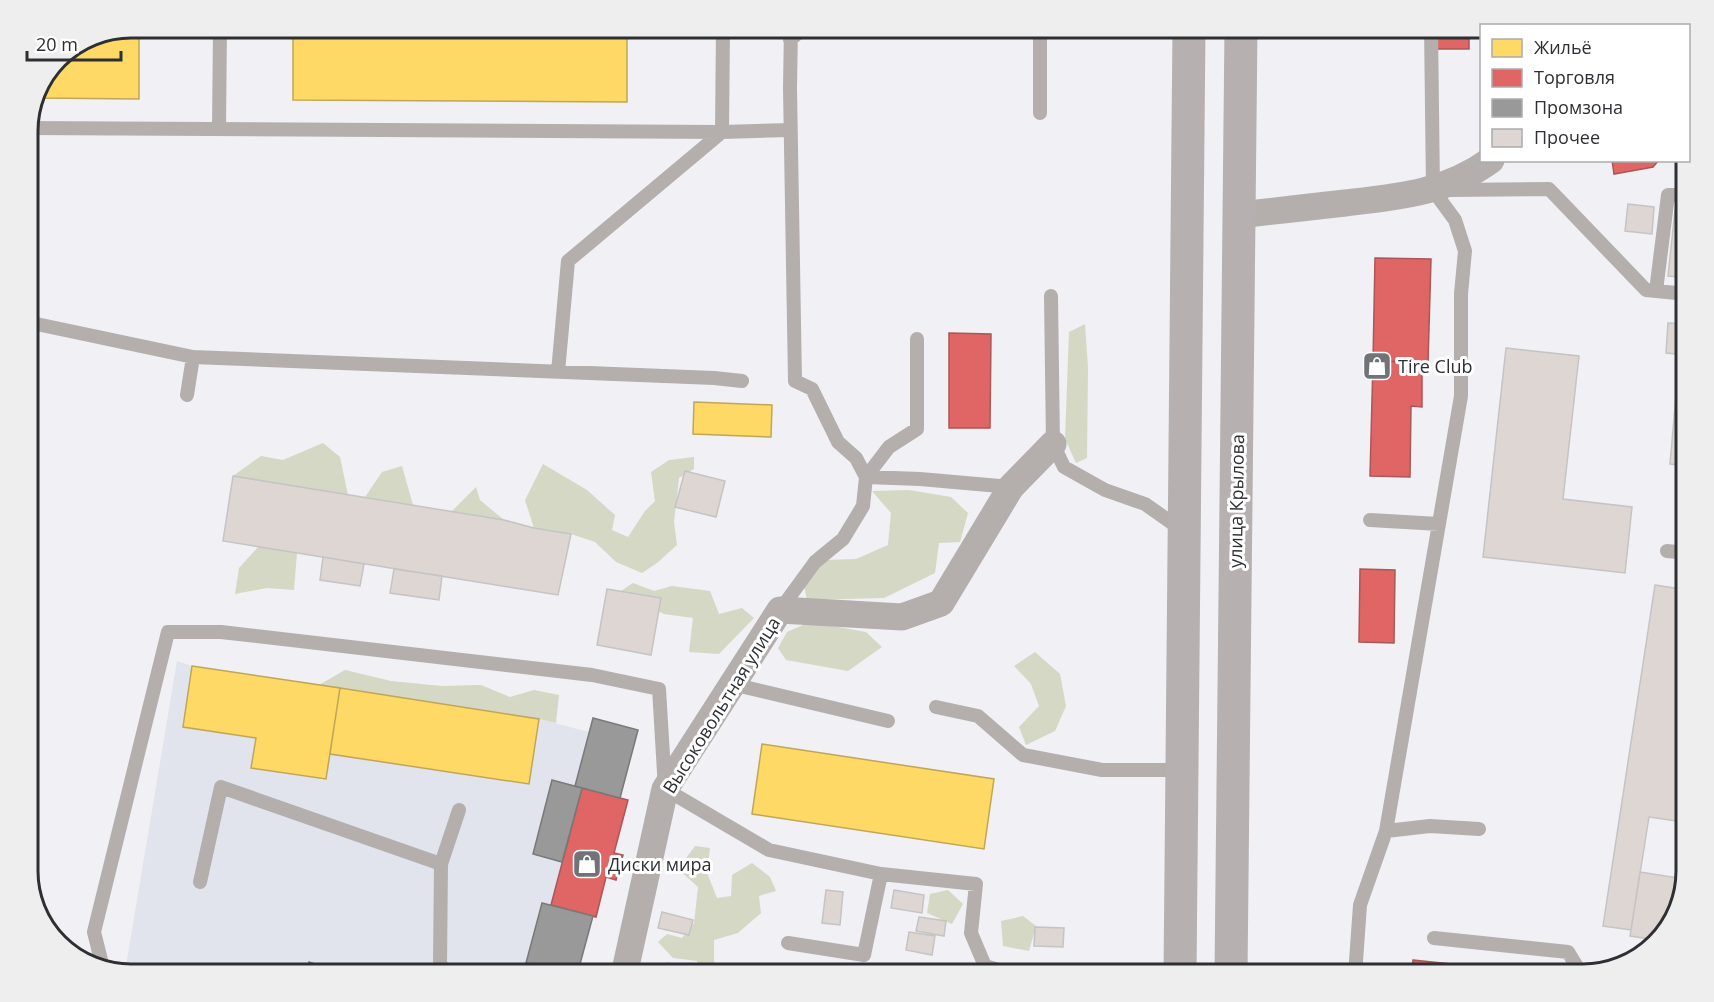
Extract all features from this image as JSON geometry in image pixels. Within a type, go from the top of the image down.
[{"type":"main road","points":[[1180,964],[1189,38]]},
{"type":"main road","name":"улица Крылова","points":[[1231,964],[1241,38]]},
{"type":"street","points":[[1239,214],[1390,198],[1433,190],[1475,172],[1488,162]]},
{"type":"street","name":"Высоковольтная улица","points":[[626,964],[664,789],[780,610],[902,617],[941,603],[1011,487],[1053,444]]},
{"type":"lane","points":[[219,129],[220,38]]},
{"type":"lane","points":[[558,372],[568,261],[722,132],[723,38]]},
{"type":"lane","points":[[791,38],[790,130],[795,381],[812,388],[838,442],[856,458],[866,477]]},
{"type":"lane","points":[[1040,38],[1040,113]]},
{"type":"lane","points":[[1356,964],[1360,905],[1386,831],[1461,396],[1461,294],[1465,251],[1455,220],[1433,190],[1431,38]]},
{"type":"lane","points":[[38,128],[722,132],[790,130]]},
{"type":"lane","points":[[1433,190],[1549,189],[1646,290],[1676,293]]},
{"type":"lane","points":[[1656,291],[1668,195],[1676,195]]},
{"type":"lane","points":[[1051,296],[1053,444],[1065,467],[1104,490],[1145,504],[1184,532]]},
{"type":"lane","points":[[38,324],[193,357],[742,381]]},
{"type":"lane","points":[[780,610],[815,562],[843,539],[863,506],[866,477],[889,447],[917,429],[917,339]]},
{"type":"lane","points":[[187,395],[193,357]]},
{"type":"lane","points":[[866,477],[1011,487]]},
{"type":"lane","points":[[1370,520],[1439,524]]},
{"type":"lane","points":[[1667,551],[1676,552]]},
{"type":"lane","points":[[101,959],[94,932],[168,632],[221,632],[592,675],[659,690],[664,789],[770,850],[881,874],[976,884],[971,933],[984,964]]},
{"type":"lane","points":[[732,684],[888,721]]},
{"type":"lane","points":[[936,706],[978,716],[1023,755],[1102,770],[1181,770]]},
{"type":"lane","points":[[200,882],[221,787],[441,864]]},
{"type":"lane","points":[[441,964],[441,864],[459,810]]},
{"type":"lane","points":[[1386,831],[1430,826],[1479,830]]},
{"type":"lane","points":[[788,943],[864,955],[881,874]]},
{"type":"lane","points":[[1434,938],[1568,952],[1575,964]]},
{"type":"shaded area","points":[[177,661],[192,666],[539,719],[589,732],[575,786],[582,788],[551,905],[541,903],[526,964],[126,964]]},
{"type":"green space","points":[[1085,324],[1088,368],[1087,458],[1076,463],[1065,439],[1069,332]]},
{"type":"green space","points":[[323,443],[340,457],[348,495],[233,476],[261,456],[283,460]]},
{"type":"green space","points":[[694,457],[694,469],[679,478],[674,522],[677,545],[642,573],[616,562],[595,542],[571,534],[534,528],[525,500],[543,464],[587,490],[615,515],[612,530],[628,537],[645,511],[655,501],[651,472],[669,460]]},
{"type":"green space","points":[[402,466],[413,505],[365,497],[382,472]]},
{"type":"green space","points":[[476,487],[480,500],[504,520],[452,511]]},
{"type":"green space","points":[[909,490],[951,497],[968,513],[960,542],[939,543],[935,573],[884,598],[807,600],[803,581],[826,560],[856,559],[888,545],[891,513],[872,491]]},
{"type":"green space","points":[[259,546],[297,553],[294,590],[267,588],[235,594],[239,568]]},
{"type":"green space","points":[[633,583],[654,591],[672,586],[710,591],[719,614],[742,608],[754,618],[719,654],[689,652],[693,618],[664,614],[615,595]]},
{"type":"green space","points":[[810,622],[866,632],[882,647],[848,671],[786,660],[778,648],[787,632]]},
{"type":"green space","points":[[1035,652],[1060,674],[1066,706],[1055,731],[1026,745],[1019,727],[1039,706],[1031,684],[1014,666]]},
{"type":"green space","points":[[345,670],[391,681],[442,686],[481,685],[510,697],[534,690],[559,695],[556,723],[319,685]]},
{"type":"green space","points":[[695,846],[710,848],[707,873],[717,898],[731,896],[732,875],[752,863],[770,877],[776,891],[759,896],[761,913],[738,933],[714,940],[714,964],[697,964],[697,961],[673,958],[658,942],[667,934],[682,938],[694,923],[698,887],[678,869]]},
{"type":"green space","points":[[948,890],[963,904],[952,924],[927,913],[930,894]]},
{"type":"green space","points":[[1023,916],[1036,926],[1029,951],[1003,946],[1001,921]]},
{"type":"building: Жильё","points":[[139,38],[139,99],[44,98],[57,74],[84,50],[112,39]]},
{"type":"building: Жильё","points":[[293,38],[627,38],[627,102],[293,100]]},
{"type":"building: Жильё","points":[[694,402],[772,405],[771,437],[693,434]]},
{"type":"building: Жильё","points":[[192,666],[340,688],[326,779],[251,768],[256,738],[183,727]]},
{"type":"building: Жильё","points":[[340,688],[539,719],[529,784],[330,754]]},
{"type":"building: Жильё","points":[[762,744],[994,779],[984,849],[752,814]]},
{"type":"building: Торговля","points":[[1431,38],[1469,38],[1469,49],[1431,49]]},
{"type":"building: Торговля","points":[[1612,162],[1657,162],[1653,167],[1614,174]]},
{"type":"building: Торговля","points":[[1375,258],[1431,259],[1428,363],[1373,361]]},
{"type":"building: Торговля","points":[[949,333],[991,334],[990,428],[949,428]]},
{"type":"building: Торговля","points":[[1373,361],[1422,362],[1422,407],[1411,406],[1410,477],[1370,476]]},
{"type":"building: Торговля","points":[[1360,569],[1395,570],[1394,643],[1359,642]]},
{"type":"building: Торговля","points":[[582,788],[628,800],[614,853],[623,855],[616,880],[606,877],[596,917],[551,905]]},
{"type":"building: Торговля","points":[[1413,960],[1451,964],[1413,964]]},
{"type":"building: Промзона","points":[[593,718],[638,730],[620,798],[575,786]]},
{"type":"building: Промзона","points":[[552,780],[582,788],[562,862],[533,854]]},
{"type":"building: Промзона","points":[[542,903],[593,916],[580,964],[526,963]]},
{"type":"building: Прочее","points":[[1628,204],[1654,207],[1652,234],[1625,231]]},
{"type":"building: Прочее","points":[[1675,210],[1676,210],[1676,277],[1668,276]]},
{"type":"building: Прочее","points":[[1668,323],[1676,323],[1676,354],[1666,353]]},
{"type":"building: Прочее","points":[[1506,348],[1579,356],[1563,499],[1632,507],[1625,573],[1483,557]]},
{"type":"building: Прочее","points":[[1676,396],[1676,465],[1670,464]]},
{"type":"building: Прочее","points":[[685,471],[725,481],[716,517],[675,507]]},
{"type":"building: Прочее","points":[[233,476],[504,520],[571,534],[558,595],[223,541]]},
{"type":"building: Прочее","points":[[323,557],[364,564],[360,586],[320,580]]},
{"type":"building: Прочее","points":[[394,569],[442,576],[439,600],[390,593]]},
{"type":"building: Прочее","points":[[1655,585],[1676,588],[1676,821],[1649,817],[1631,930],[1603,926]]},
{"type":"building: Прочее","points":[[607,589],[661,598],[651,655],[597,645]]},
{"type":"building: Прочее","points":[[1640,872],[1676,878],[1669,907],[1657,928],[1647,939],[1630,936]]},
{"type":"building: Прочее","points":[[826,890],[843,892],[840,925],[822,923]]},
{"type":"building: Прочее","points":[[894,890],[924,895],[922,913],[891,908]]},
{"type":"building: Прочее","points":[[662,912],[693,920],[689,935],[658,928]]},
{"type":"building: Прочее","points":[[919,917],[946,921],[944,936],[916,931]]},
{"type":"building: Прочее","points":[[1035,927],[1064,928],[1063,947],[1034,946]]},
{"type":"building: Прочее","points":[[909,932],[935,936],[932,955],[906,950]]},
{"type":"place","name":"Tire Club","points":[[1377,366]]},
{"type":"place","name":"Диски мира","points":[[587,864]]}]
